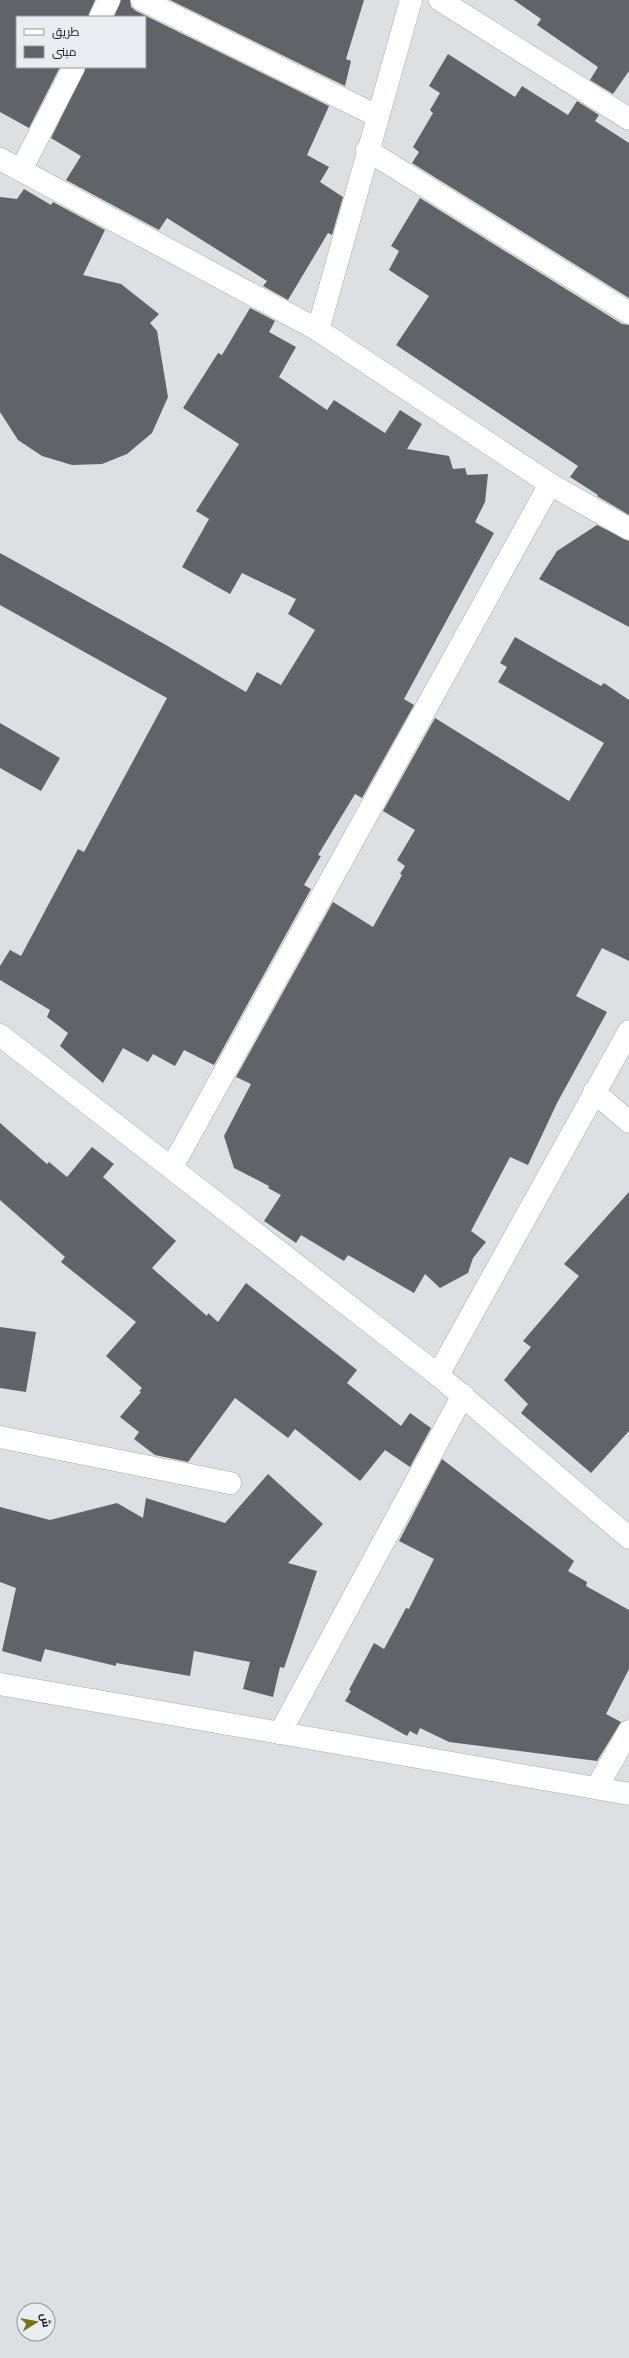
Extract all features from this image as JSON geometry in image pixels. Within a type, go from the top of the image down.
[{"type":"street","points":[[101,16],[109,0]]},
{"type":"street","points":[[142,0],[377,116]]},
{"type":"street","points":[[318,330],[367,150],[411,0]]},
{"type":"street","points":[[440,0],[629,119]]},
{"type":"street","points":[[21,170],[73,68]]},
{"type":"street","points":[[367,150],[629,313]]},
{"type":"street","points":[[0,159],[318,330],[550,484],[629,529]]},
{"type":"street","points":[[172,1167],[550,484]]},
{"type":"street","points":[[438,1374],[629,1031]]},
{"type":"street","points":[[0,1035],[438,1374],[629,1538]]},
{"type":"street","points":[[594,1092],[629,1122]]},
{"type":"street","points":[[280,1733],[463,1395]]},
{"type":"street","points":[[0,1437],[230,1482]]},
{"type":"street","points":[[0,1684],[597,1787],[629,1794]]},
{"type":"street","points":[[597,1787],[629,1731]]},
{"type":"building","points":[[0,0],[95,0],[88,16],[16,16],[16,68],[59,68],[29,128],[0,112]]},
{"type":"building","points":[[121,0],[130,0],[131,7],[136,11],[329,106],[307,155],[329,167],[320,182],[343,197],[332,235],[328,233],[288,300],[263,286],[267,281],[167,218],[159,230],[66,180],[81,156],[51,138],[86,68],[146,68],[146,16],[114,16]]},
{"type":"building","points":[[170,0],[364,0],[346,59],[351,61],[345,86]]},
{"type":"building","points":[[514,0],[629,0],[629,71],[613,94],[590,80],[598,67],[537,25],[541,19]]},
{"type":"building","points":[[448,54],[515,97],[522,86],[568,115],[577,101],[599,115],[595,121],[629,143],[629,298],[412,163],[419,152],[413,147],[433,113],[430,110],[440,93],[429,86]]},
{"type":"building","points":[[24,189],[51,205],[53,202],[105,230],[83,275],[121,284],[159,314],[150,323],[157,331],[168,397],[152,433],[127,454],[102,464],[72,465],[42,456],[18,440],[0,412],[0,197],[17,199]]},
{"type":"building","points":[[420,198],[622,324],[629,325],[629,515],[597,496],[598,495],[570,477],[578,466],[396,345],[429,296],[389,270],[399,251],[391,246]]},
{"type":"building","points":[[250,308],[275,321],[269,332],[296,347],[279,377],[327,410],[334,400],[385,433],[400,410],[422,424],[407,449],[449,456],[453,469],[465,468],[467,475],[488,474],[485,502],[475,522],[494,533],[404,699],[414,705],[362,798],[355,794],[318,855],[321,856],[304,885],[311,889],[214,1065],[184,1050],[175,1066],[153,1054],[148,1062],[123,1048],[103,1083],[60,1046],[68,1033],[47,1017],[50,1010],[0,980],[0,966],[10,950],[21,956],[78,849],[84,852],[167,698],[0,605],[0,553],[166,645],[246,692],[257,672],[281,685],[315,630],[288,614],[296,599],[242,573],[230,594],[182,567],[209,519],[196,511],[239,444],[183,408],[218,353],[222,355]]},
{"type":"building","points":[[597,525],[629,541],[629,627],[539,579],[557,551]]},
{"type":"building","points":[[515,637],[601,686],[604,683],[629,700],[629,961],[602,948],[576,996],[607,1012],[557,1103],[528,1165],[510,1157],[471,1231],[486,1242],[473,1258],[468,1273],[440,1288],[425,1274],[414,1293],[348,1255],[344,1261],[301,1235],[296,1243],[264,1221],[281,1195],[268,1188],[269,1186],[234,1168],[224,1136],[251,1084],[236,1077],[333,902],[373,927],[402,875],[400,874],[405,866],[397,860],[415,830],[383,811],[435,718],[569,801],[604,743],[498,682],[507,667],[500,663]]},
{"type":"building","points":[[0,723],[60,758],[41,791],[0,768]]},
{"type":"building","points":[[0,1123],[47,1164],[49,1162],[67,1177],[92,1147],[114,1164],[103,1177],[176,1241],[152,1268],[207,1316],[208,1313],[218,1322],[246,1283],[357,1370],[347,1383],[401,1426],[410,1413],[431,1428],[410,1467],[385,1450],[360,1481],[295,1429],[288,1438],[235,1398],[188,1462],[155,1455],[134,1439],[139,1432],[120,1417],[141,1392],[139,1391],[142,1388],[106,1356],[136,1322],[61,1262],[65,1257],[0,1200]]},
{"type":"building","points":[[629,1192],[629,1431],[591,1473],[521,1413],[528,1404],[504,1380],[531,1347],[523,1341],[579,1276],[564,1264]]},
{"type":"building","points":[[0,1327],[36,1332],[26,1392],[0,1388]]},
{"type":"building","points":[[442,1459],[574,1561],[568,1571],[587,1582],[586,1586],[629,1610],[629,1669],[606,1714],[621,1722],[597,1761],[449,1742],[420,1728],[417,1735],[410,1731],[407,1736],[345,1701],[351,1691],[349,1690],[374,1643],[384,1649],[406,1608],[409,1609],[434,1559],[399,1541]]},
{"type":"building","points":[[268,1474],[323,1524],[288,1563],[317,1571],[284,1668],[280,1667],[273,1697],[243,1689],[250,1662],[194,1651],[190,1676],[116,1663],[116,1666],[45,1649],[41,1662],[2,1651],[16,1588],[0,1582],[0,1507],[50,1520],[117,1503],[143,1518],[146,1498],[225,1523]]}]
